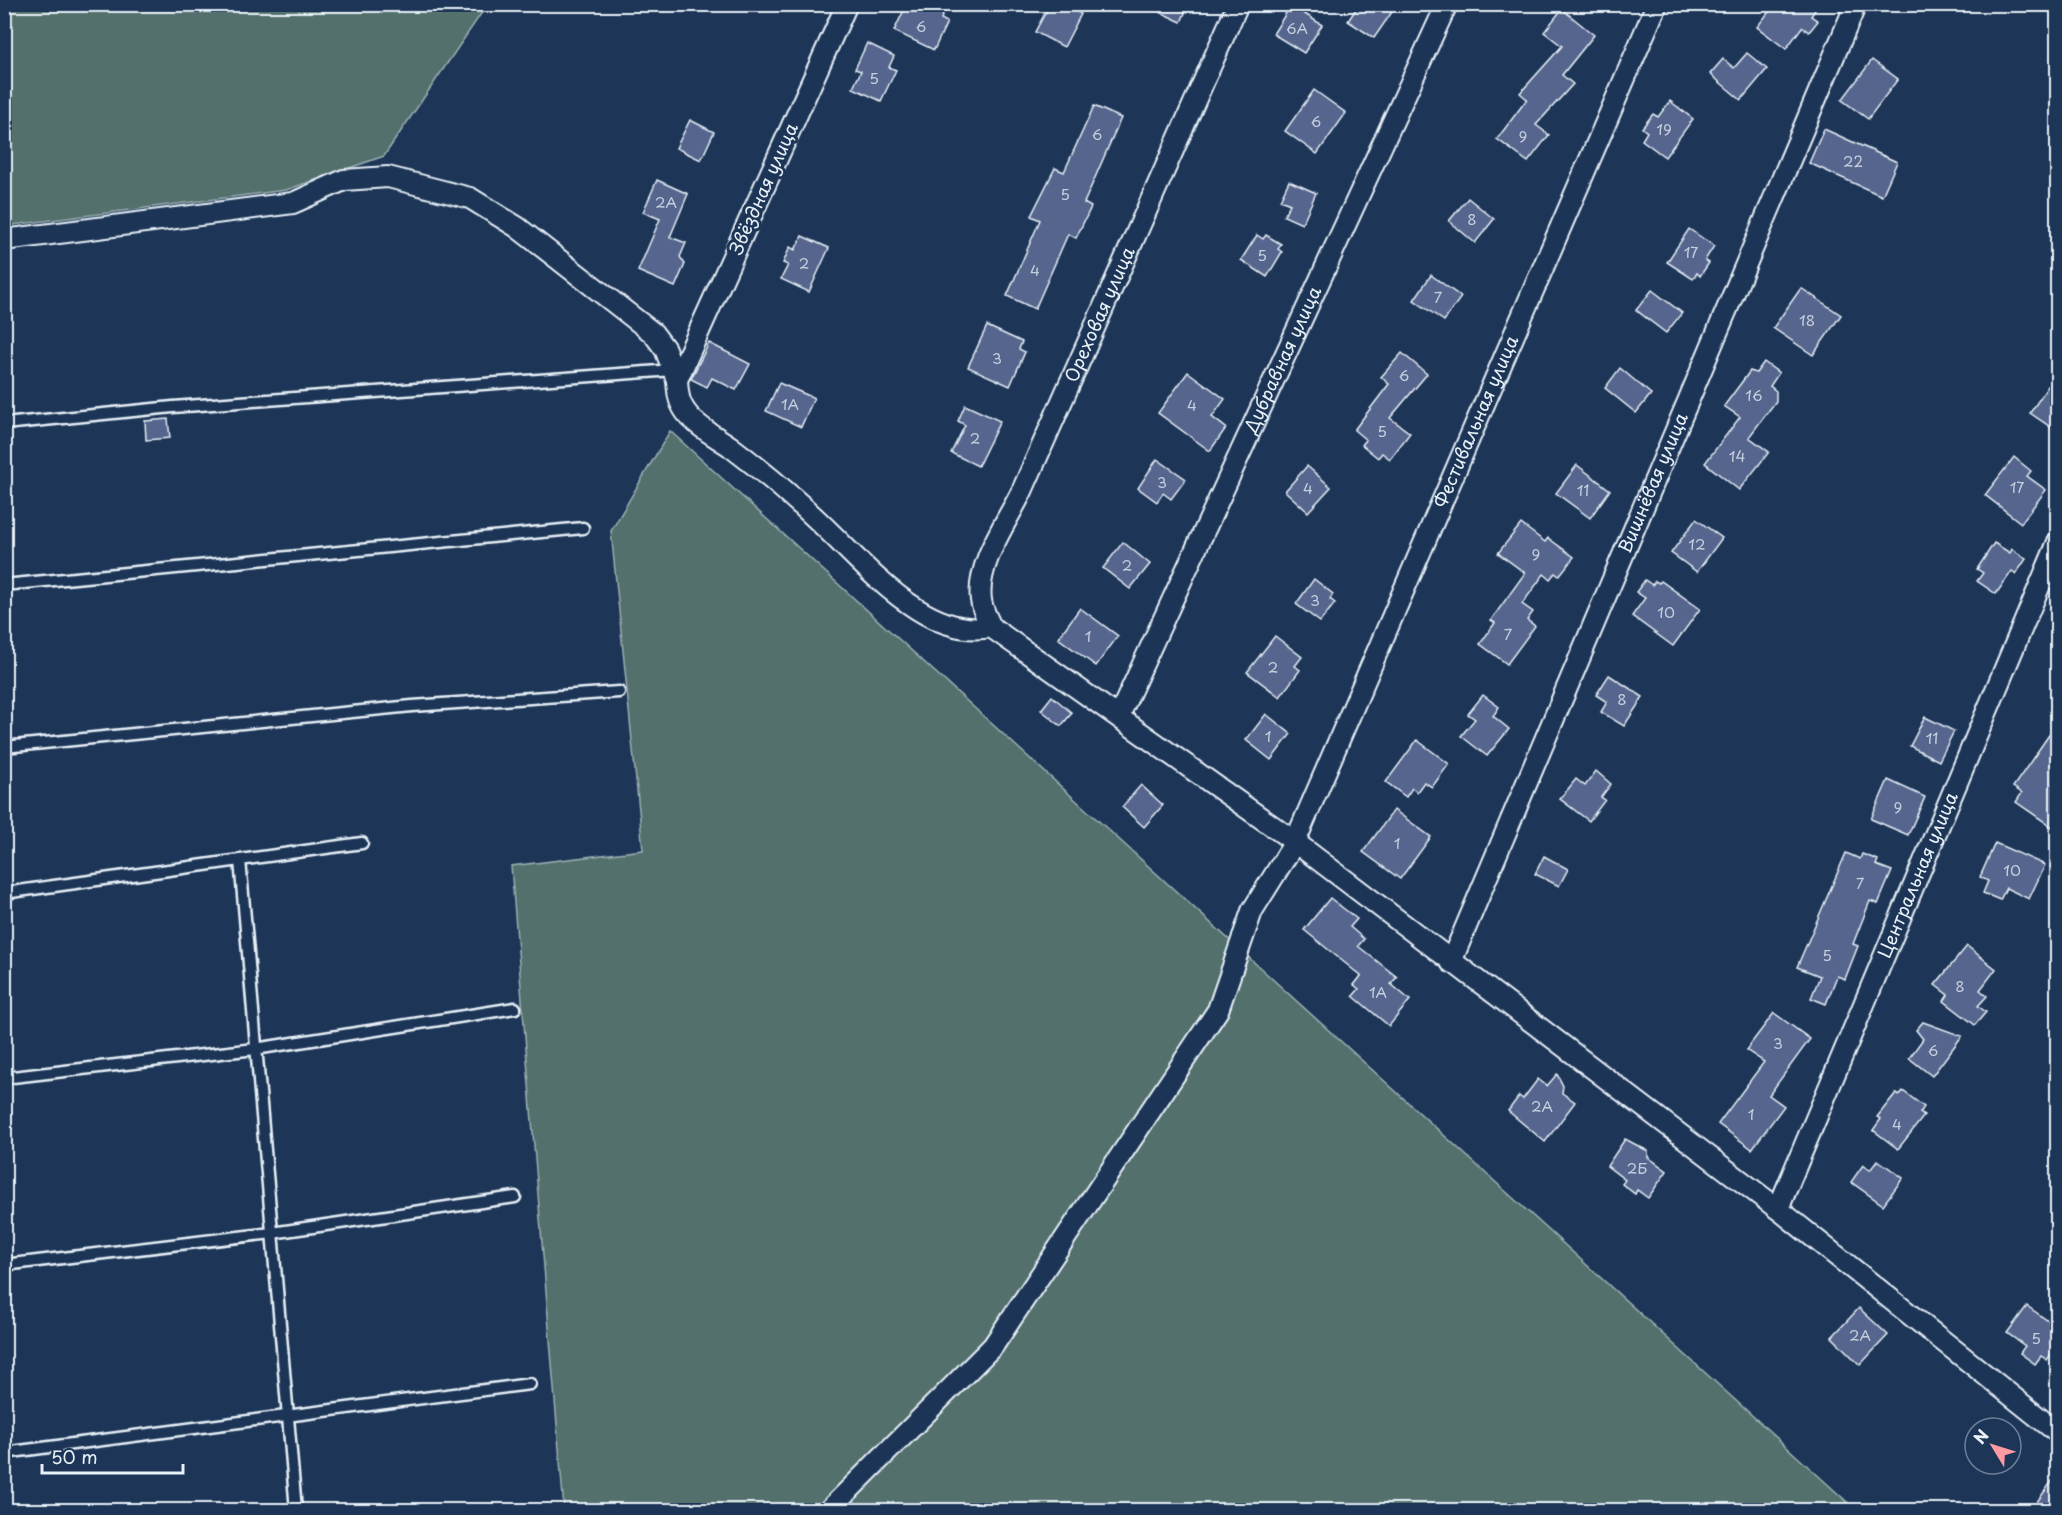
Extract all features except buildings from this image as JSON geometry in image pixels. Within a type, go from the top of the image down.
[{"type":"street","name":"Звёздная улица","points":[[677,374],[847,4]]},
{"type":"street","name":"Ореховая улица","points":[[991,627],[981,601],[981,585],[990,555],[1022,491],[1238,4]]},
{"type":"street","name":"Дубравная улица","points":[[1119,717],[1447,4]]},
{"type":"street","name":"Фестивальная улица","points":[[829,1510],[993,1346],[1218,1010],[1252,911],[1295,842],[1658,4]]},
{"type":"street","name":"Вишнёвая улица","points":[[1451,962],[1856,4]]},
{"type":"street","points":[[4,240],[293,202],[344,180],[388,177],[470,198],[517,227],[652,333],[665,348],[677,374],[678,401],[702,429],[730,446],[801,505],[898,595],[917,609],[945,623],[975,630],[991,627],[1295,842],[1778,1209],[2058,1433]]},
{"type":"street","name":"Центральная улица","points":[[1778,1209],[2058,542]]},
{"type":"lane","points":[[4,424],[173,407],[677,374]]},
{"type":"lane","points":[[4,585],[583,528]]},
{"type":"lane","points":[[4,747],[412,706],[619,692]]},
{"type":"lane","points":[[4,893],[362,843]]},
{"type":"lane","points":[[240,860],[296,1510]]},
{"type":"lane","points":[[4,1078],[255,1048],[515,1008]]},
{"type":"lane","points":[[4,1265],[272,1233],[516,1197]]},
{"type":"lane","points":[[4,1453],[530,1384]]},
{"type":"green space","points":[[4,5],[487,5],[384,156],[286,190],[5,226]]},
{"type":"green space","points":[[670,431],[1856,1510],[564,1510],[511,866],[643,850],[611,531]]}]
